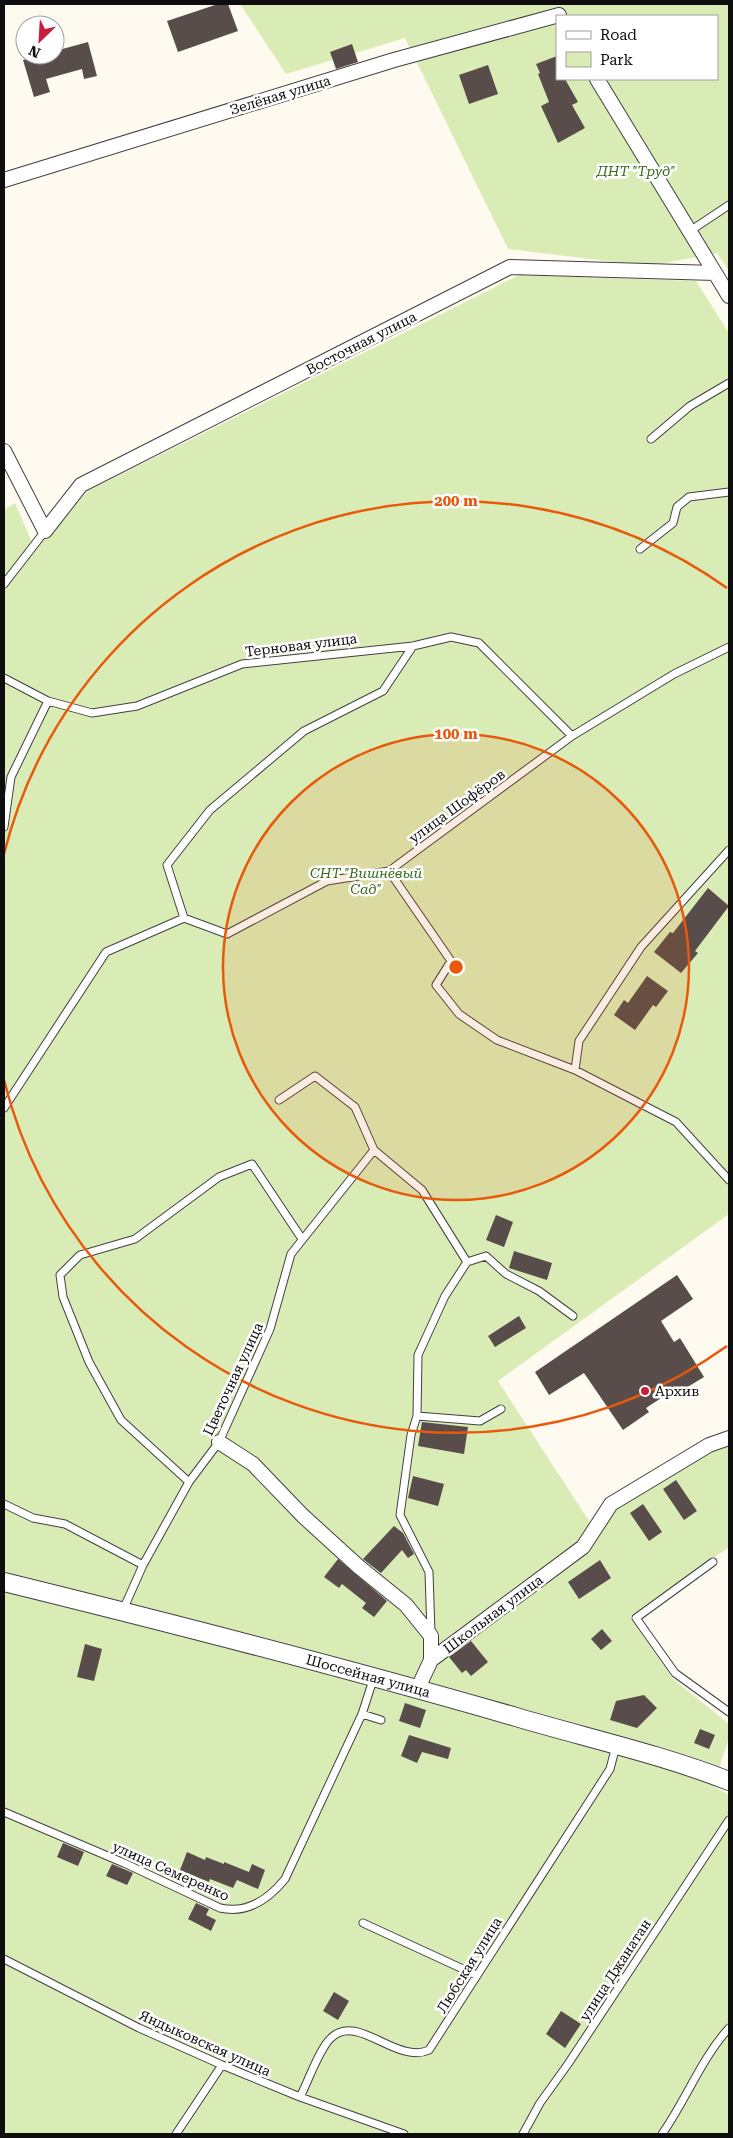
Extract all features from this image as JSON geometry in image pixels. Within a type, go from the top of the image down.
[{"type":"street","name":"Зелёная улица","points":[[4,180],[557,12]]},
{"type":"street","points":[[598,80],[729,296]]},
{"type":"street","name":"Восточная улица","points":[[45,531],[82,484],[510,267],[715,273]]},
{"type":"street","points":[[4,450],[45,531]]},
{"type":"street","name":"Школьная улица","points":[[431,1660],[582,1547],[611,1504],[709,1445],[729,1438]]},
{"type":"street","name":"Школьная улица","points":[[219,1442],[253,1464],[303,1516],[359,1567],[406,1605],[431,1636],[431,1660]]},
{"type":"street","name":"Шоссейная улица","points":[[4,1582],[418,1688],[616,1746],[676,1761],[729,1781]]},
{"type":"street","points":[[418,1688],[431,1660]]},
{"type":"lane","points":[[690,231],[729,205]]},
{"type":"lane","points":[[651,439],[690,406],[729,383]]},
{"type":"lane","points":[[640,549],[673,522],[677,507],[689,497],[729,492]]},
{"type":"lane","points":[[4,584],[45,531]]},
{"type":"lane","name":"Терновая улица","points":[[4,678],[48,700],[92,713],[138,706],[242,664],[413,646],[451,637],[479,643],[572,736]]},
{"type":"lane","points":[[4,1108],[106,952],[184,918],[167,865],[210,810],[304,731],[384,691],[413,646]]},
{"type":"lane","name":"улица Шофёров","points":[[184,918],[227,934],[327,881],[389,871],[572,736],[674,674],[729,647]]},
{"type":"lane","points":[[4,827],[11,777],[48,700]]},
{"type":"lane","points":[[575,1070],[580,1041],[641,948],[729,850]]},
{"type":"lane","points":[[389,871],[451,961],[436,985],[459,1014],[497,1040],[575,1070],[676,1122],[729,1180]]},
{"type":"lane","points":[[279,1100],[314,1076],[355,1107],[374,1150],[422,1190],[467,1262]]},
{"type":"lane","name":"Цветочная улица","points":[[122,1611],[143,1565],[189,1482],[219,1442],[270,1329],[291,1254],[374,1150]]},
{"type":"lane","points":[[189,1482],[121,1420],[89,1362],[63,1297],[60,1275],[80,1254],[135,1238],[219,1177],[252,1164],[302,1239]]},
{"type":"lane","points":[[431,1636],[429,1572],[400,1515],[411,1434],[417,1416],[418,1355],[445,1296],[467,1262],[486,1256],[506,1274],[539,1291],[573,1316]]},
{"type":"lane","points":[[417,1416],[480,1421],[501,1409]]},
{"type":"lane","points":[[4,1504],[33,1518],[65,1524],[143,1565]]},
{"type":"lane","points":[[714,1562],[636,1618],[675,1673],[729,1712]]},
{"type":"lane","name":"улица Семеренко","points":[[4,1812],[106,1855],[220,1908],[233,1911],[244,1909],[261,1902],[277,1889],[285,1879],[362,1714],[374,1677]]},
{"type":"lane","points":[[362,1714],[381,1720]]},
{"type":"lane","name":"Любская улица","points":[[300,2097],[324,2048],[331,2038],[340,2032],[350,2031],[367,2035],[410,2053],[420,2054],[428,2050],[610,1769],[616,1746]]},
{"type":"lane","name":"улица Джанатан","points":[[523,2134],[540,2103],[568,2064],[729,1820]]},
{"type":"lane","points":[[363,1923],[476,1975]]},
{"type":"lane","name":"Яндыковская улица","points":[[4,1959],[138,2028],[300,2097],[404,2134]]},
{"type":"lane","points":[[662,2134],[704,2062],[729,2028]]},
{"type":"lane","points":[[176,2134],[222,2064]]},
{"type":"green space","name":"ДНТ \"Труд\"","points":[[240,4],[729,4],[729,271],[717,253],[649,266],[508,249],[405,38],[286,74]]},
{"type":"green space","name":"СНТ \"Вишнёвый Сад\"","points":[[519,275],[696,281],[729,333],[729,1214],[498,1381],[591,1524],[729,1442],[729,1547],[630,1617],[673,1679],[729,1724],[729,1738],[713,1786],[729,1795],[729,2134],[4,2134],[4,510],[15,503],[35,549],[88,491]]},
{"type":"building","points":[[218,4],[228,4],[238,31],[178,52],[167,21]]},
{"type":"building","points":[[88,42],[97,76],[84,79],[82,69],[46,79],[50,92],[34,97],[24,65],[65,65],[65,48]]},
{"type":"building","points":[[352,44],[358,62],[336,69],[330,52]]},
{"type":"building","points":[[556,56],[556,80],[566,80],[578,102],[572,105],[585,128],[558,143],[541,106],[549,102],[536,64]]},
{"type":"building","points":[[488,65],[498,94],[469,104],[459,75]]},
{"type":"building","points":[[708,888],[729,906],[695,951],[698,953],[681,973],[654,952],[670,932],[673,933]]},
{"type":"building","points":[[647,976],[668,991],[656,1007],[653,1005],[635,1030],[614,1015],[624,1000],[628,1003]]},
{"type":"building","points":[[496,1215],[513,1222],[504,1247],[486,1240]]},
{"type":"building","points":[[514,1251],[552,1263],[547,1280],[509,1268]]},
{"type":"building","points":[[677,1275],[693,1299],[661,1321],[674,1342],[680,1338],[704,1377],[681,1391],[678,1387],[646,1408],[649,1412],[623,1430],[584,1373],[549,1395],[535,1372]]},
{"type":"building","points":[[519,1316],[526,1328],[495,1347],[488,1336]]},
{"type":"building","points":[[422,1422],[468,1427],[464,1454],[418,1446]]},
{"type":"building","points":[[413,1476],[444,1484],[438,1506],[408,1498]]},
{"type":"building","points":[[676,1480],[697,1511],[684,1520],[663,1489]]},
{"type":"building","points":[[643,1504],[662,1532],[649,1541],[630,1513]]},
{"type":"building","points":[[394,1526],[403,1533],[414,1554],[408,1558],[402,1550],[381,1573],[363,1559]]},
{"type":"building","points":[[338,1559],[387,1601],[374,1617],[362,1608],[366,1603],[342,1584],[339,1588],[324,1577]]},
{"type":"building","points":[[600,1560],[611,1578],[579,1599],[568,1582]]},
{"type":"building","points":[[602,1629],[612,1641],[601,1650],[591,1639]]},
{"type":"building","points":[[471,1641],[488,1662],[471,1676],[466,1670],[462,1673],[449,1657]]},
{"type":"building","points":[[85,1644],[102,1649],[94,1681],[77,1677]]},
{"type":"building","points":[[644,1695],[657,1708],[637,1728],[610,1720],[616,1701]]},
{"type":"building","points":[[405,1703],[426,1710],[420,1728],[399,1721]]},
{"type":"building","points":[[700,1729],[715,1735],[709,1749],[694,1743]]},
{"type":"building","points":[[409,1735],[451,1748],[448,1759],[422,1752],[417,1763],[401,1756]]},
{"type":"building","points":[[63,1843],[84,1852],[78,1866],[57,1857]]},
{"type":"building","points":[[187,1852],[205,1860],[206,1857],[249,1872],[252,1864],[265,1870],[258,1889],[237,1880],[233,1888],[210,1879],[209,1882],[180,1870]]},
{"type":"building","points":[[112,1864],[133,1873],[127,1885],[106,1876]]},
{"type":"building","points":[[196,1903],[209,1909],[206,1915],[216,1920],[211,1931],[188,1919]]},
{"type":"building","points":[[334,1992],[349,2001],[338,2020],[323,2011]]},
{"type":"building","points":[[561,2011],[581,2024],[565,2048],[546,2034]]},
{"type":"place","name":"Архив","points":[[645,1391]]}]
